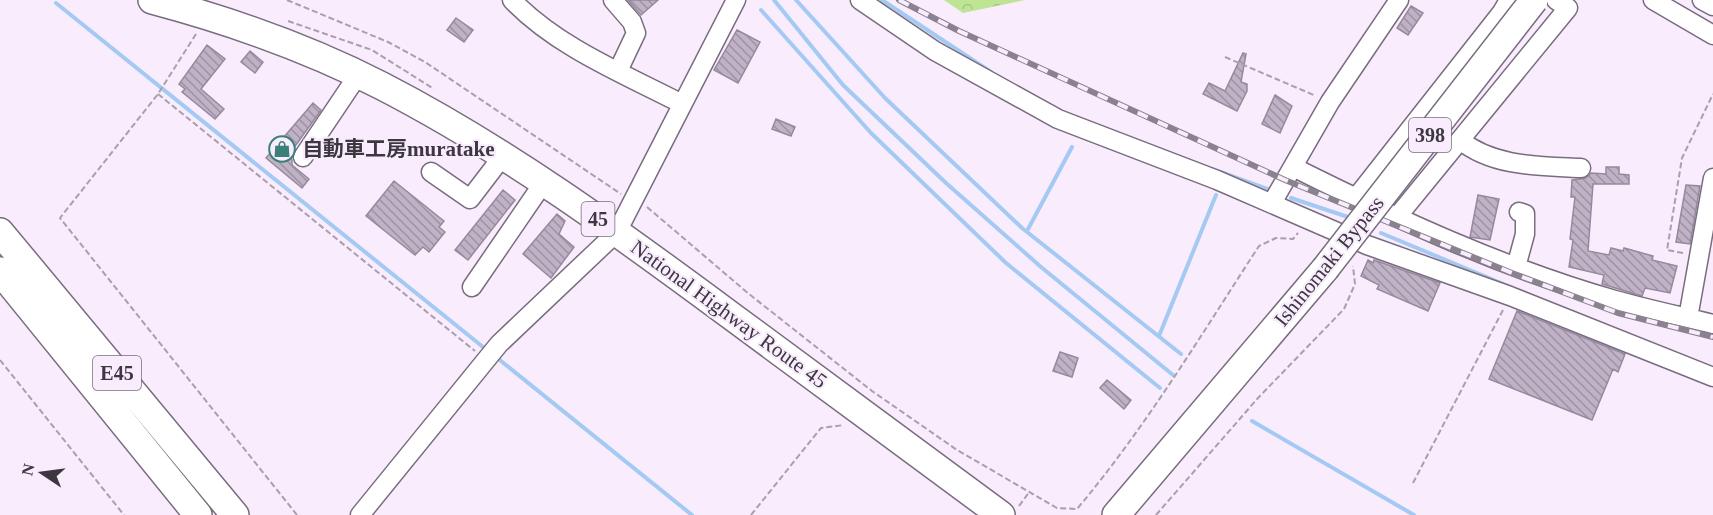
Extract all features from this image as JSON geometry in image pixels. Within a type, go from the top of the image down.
[{"type":"highway","name":"National Highway Route 45","points":[[152,0],[203,14],[265,36],[358,75],[501,154],[617,232],[1009,511]]},
{"type":"highway","name":"Ishinomaki Bypass","points":[[1116,515],[1325,269],[1534,0]]},
{"type":"highway","name":"E45","points":[[0,232],[232,511]]},
{"type":"highway","name":"E45","points":[[0,271],[198,515]]},
{"type":"highway","points":[[33,311],[125,445],[179,515]]},
{"type":"street","points":[[512,0],[554,34],[682,104]]},
{"type":"street","points":[[613,0],[632,22],[636,33],[618,71]]},
{"type":"street","points":[[360,515],[491,356],[617,232],[736,0]]},
{"type":"street","points":[[860,0],[935,51],[1058,119],[1272,203],[1367,245],[1510,297],[1713,377]]},
{"type":"street","points":[[1272,203],[1330,102],[1399,0]]},
{"type":"street","points":[[1355,199],[1502,12],[1509,0]]},
{"type":"street","points":[[1397,217],[1568,8],[1556,0]]},
{"type":"street","points":[[1653,0],[1713,35]]},
{"type":"street","points":[[1702,0],[1713,6]]},
{"type":"street","points":[[303,157],[358,75]]},
{"type":"street","points":[[1460,140],[1473,151],[1516,163],[1581,168]]},
{"type":"street","points":[[431,172],[470,199],[496,165],[501,154]]},
{"type":"street","points":[[1293,167],[1355,199],[1516,267],[1616,300],[1713,324]]},
{"type":"street","points":[[1688,318],[1701,256],[1713,178]]},
{"type":"street","points":[[472,287],[544,182]]},
{"type":"street","points":[[1516,267],[1527,224],[1525,214],[1519,212]]},
{"type":"path","points":[[287,0],[388,42],[425,62],[634,200],[880,397],[957,450],[1057,508],[1077,509],[1165,393],[1259,246],[1276,238],[1293,239],[1300,231],[1306,217]]},
{"type":"path","points":[[203,14],[195,36],[158,94],[60,218],[297,515]]},
{"type":"path","points":[[1225,57],[1330,102]]},
{"type":"path","points":[[158,94],[491,356]]},
{"type":"path","points":[[1701,256],[1667,250],[1683,158],[1713,94]]},
{"type":"path","points":[[1156,515],[1258,398],[1344,309],[1354,284],[1353,267],[1367,245]]},
{"type":"path","points":[[1413,483],[1510,297]]},
{"type":"path","points":[[0,360],[124,515]]},
{"type":"path","points":[[751,515],[821,428],[846,425]]},
{"type":"path","points":[[1009,511],[1030,491]]},
{"type":"green space","points":[[944,0],[1025,0],[963,13]]},
{"type":"building","points":[[628,0],[658,0],[641,15]]},
{"type":"building","points":[[1411,6],[1423,13],[1408,35],[1397,28]]},
{"type":"building","points":[[456,18],[473,30],[464,42],[447,30]]},
{"type":"building","points":[[737,30],[760,42],[738,83],[714,70]]},
{"type":"building","points":[[207,45],[225,59],[201,89],[224,109],[215,119],[182,92],[185,89],[179,84]]},
{"type":"building","points":[[250,51],[263,62],[255,73],[241,62]]},
{"type":"building","points":[[1243,53],[1246,54],[1241,82],[1247,84],[1247,91],[1237,111],[1203,94],[1209,83],[1225,91]]},
{"type":"building","points":[[1275,95],[1292,106],[1280,133],[1262,124]]},
{"type":"building","points":[[313,103],[321,110],[288,156],[292,160],[292,165],[309,179],[302,188],[266,158]]},
{"type":"building","points":[[776,119],[795,127],[791,136],[772,129]]},
{"type":"building","points":[[1606,167],[1619,167],[1619,174],[1629,175],[1629,184],[1593,184],[1588,251],[1609,255],[1611,248],[1623,251],[1624,248],[1653,256],[1652,260],[1677,266],[1670,293],[1645,288],[1642,296],[1602,284],[1604,275],[1569,267],[1575,197],[1571,197],[1572,180],[1586,178],[1591,173],[1606,174]]},
{"type":"building","points":[[394,181],[444,221],[439,227],[445,232],[429,252],[423,247],[415,255],[366,216]]},
{"type":"building","points":[[1686,185],[1700,186],[1690,244],[1676,242]]},
{"type":"building","points":[[503,190],[515,200],[468,260],[455,250]]},
{"type":"building","points":[[1478,195],[1499,199],[1490,240],[1470,237]]},
{"type":"building","points":[[557,214],[565,221],[559,234],[574,247],[551,278],[523,254]]},
{"type":"building","points":[[1368,260],[1373,263],[1374,260],[1440,283],[1428,311],[1377,289],[1379,285],[1361,276]]},
{"type":"building","points":[[1517,311],[1625,354],[1618,372],[1613,369],[1592,420],[1489,379]]},
{"type":"building","points":[[1060,352],[1078,358],[1072,377],[1053,371]]},
{"type":"building","points":[[1107,380],[1131,400],[1124,409],[1100,388]]},
{"type":"waterway","points":[[774,0],[843,85],[946,183],[1041,267],[1173,375]]},
{"type":"waterway","points":[[796,0],[885,98],[1022,228],[1181,354]]},
{"type":"waterway","points":[[882,0],[991,72]]},
{"type":"waterway","points":[[56,3],[488,351]]},
{"type":"waterway","points":[[761,10],[871,133],[1006,263],[1160,388]]},
{"type":"waterway","points":[[1027,231],[1072,147]]},
{"type":"waterway","points":[[1212,169],[1273,191]]},
{"type":"waterway","points":[[1159,336],[1216,195]]},
{"type":"waterway","points":[[1291,198],[1351,218]]},
{"type":"waterway","points":[[1381,233],[1508,286]]},
{"type":"waterway","points":[[496,357],[692,515]]},
{"type":"waterway","points":[[1252,421],[1414,515]]},
{"type":"railway","points":[[899,0],[959,31],[1285,180],[1512,273],[1618,313],[1713,337]]},
{"type":"place","name":"自動車工房muratake","points":[[282,149]]}]
